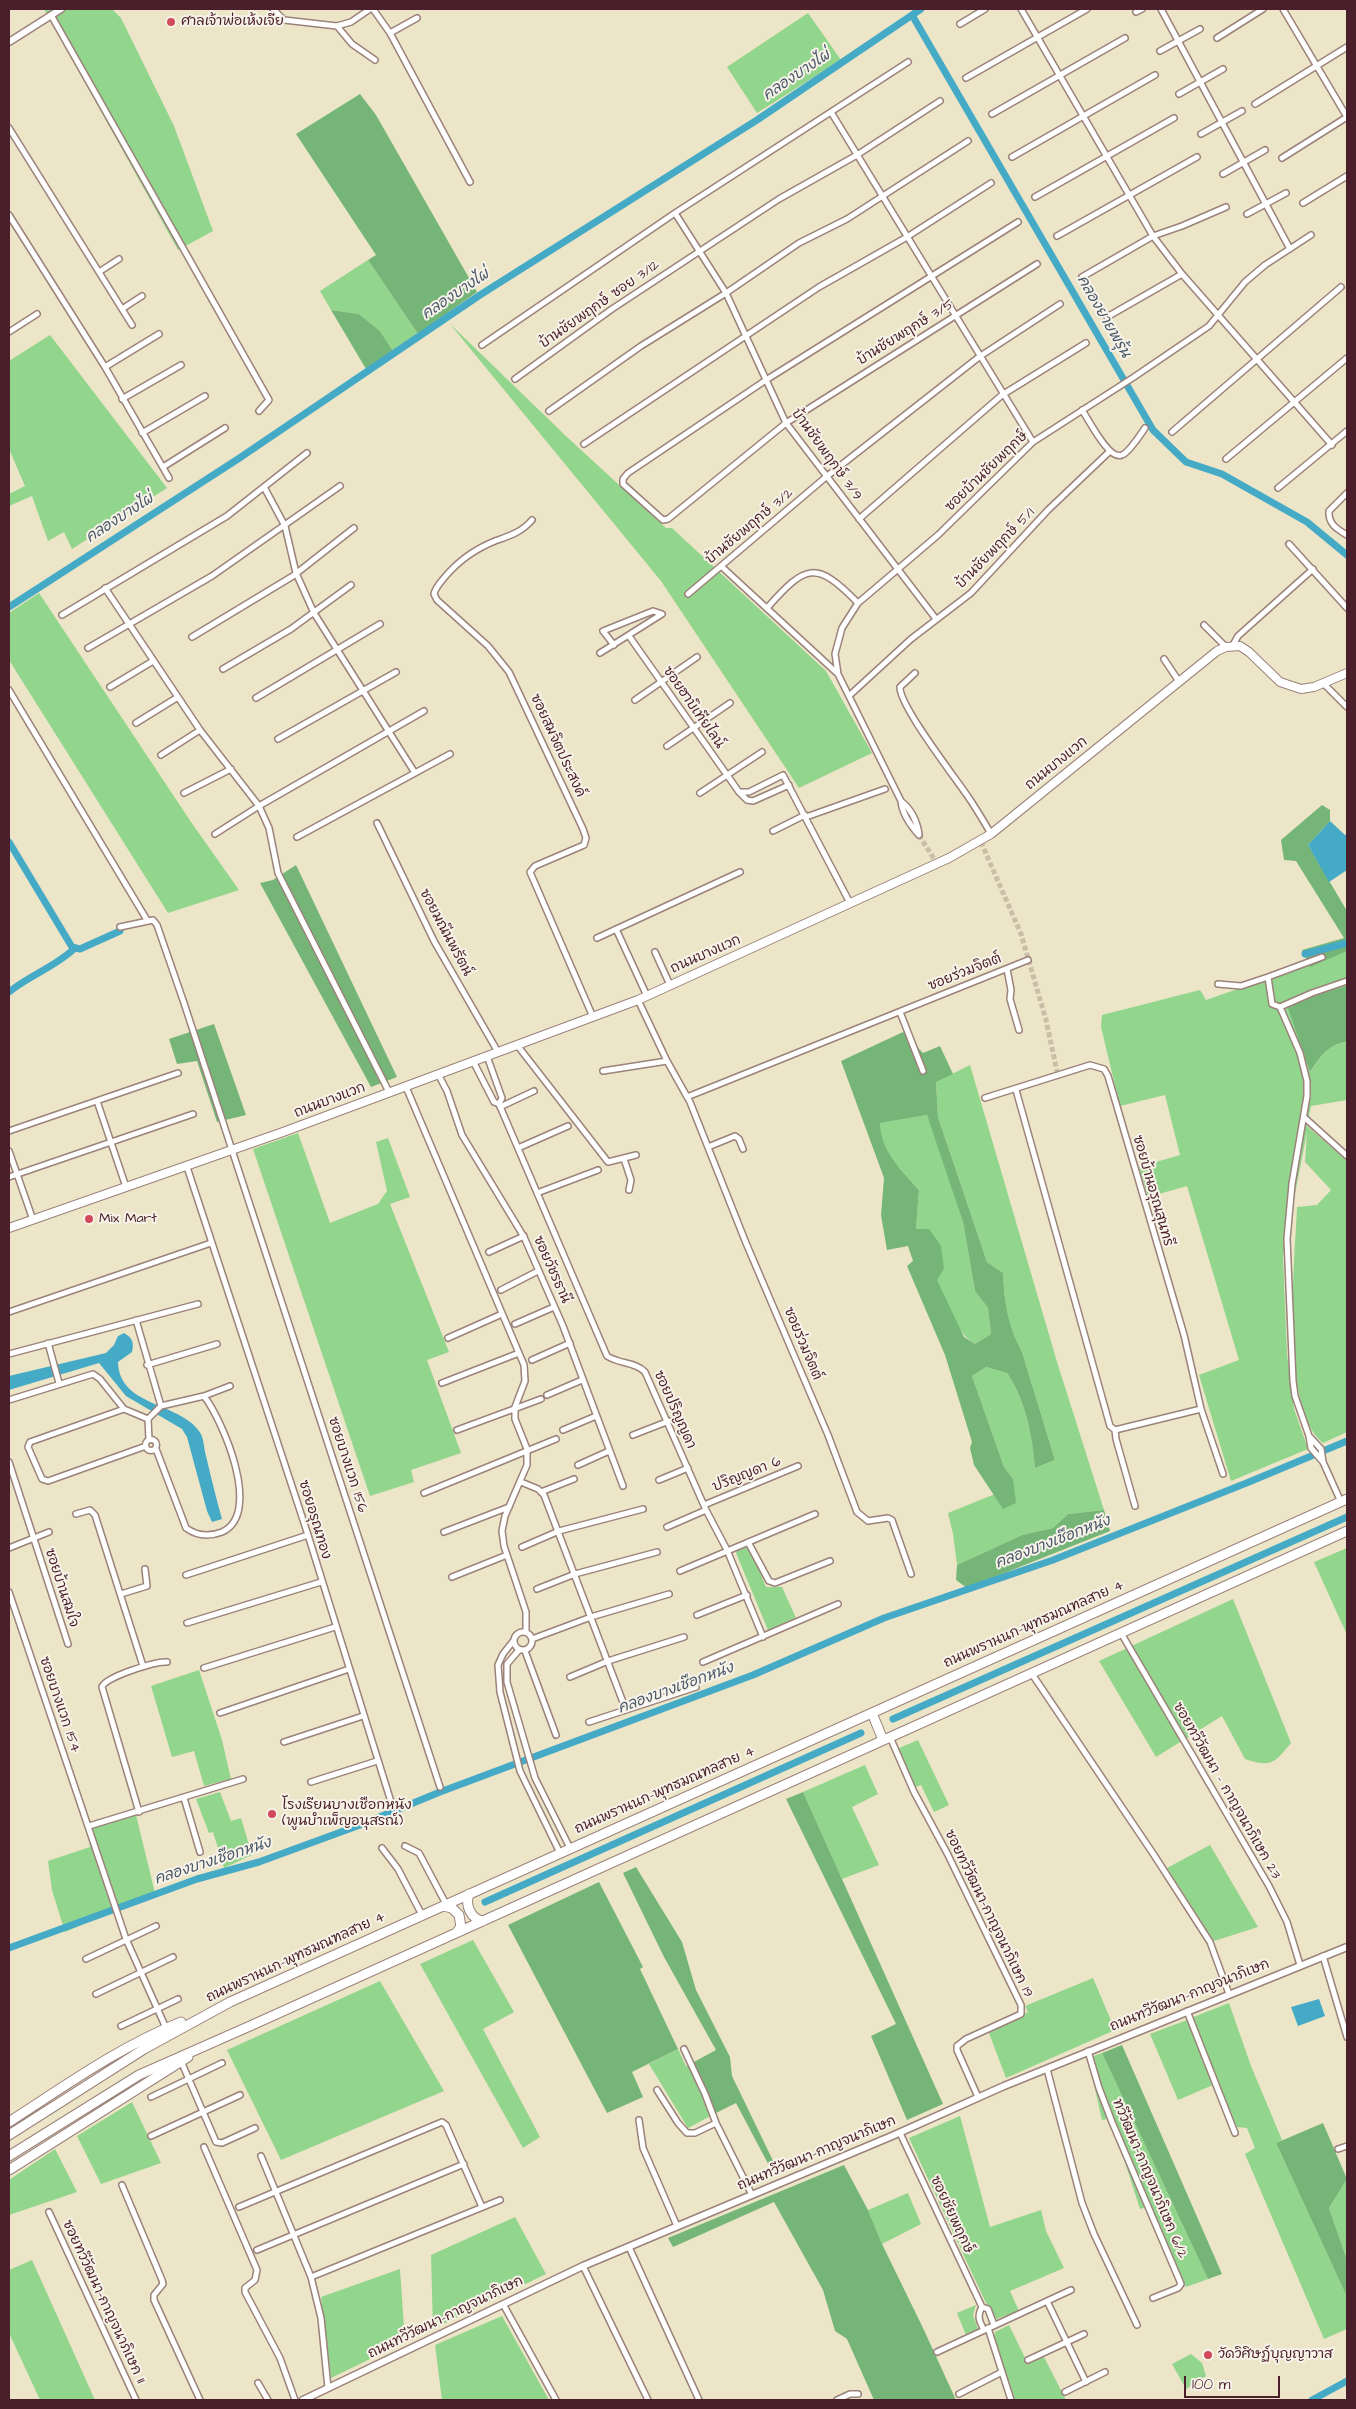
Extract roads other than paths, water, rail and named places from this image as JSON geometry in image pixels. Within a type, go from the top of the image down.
[{"type":"main road","name":"ถนนบางแวก","points":[[9,1228],[406,1087],[638,1000],[850,903],[991,834],[1178,680],[1217,651],[1229,646]]},
{"type":"main road","points":[[1229,646],[1240,646],[1249,652],[1280,682],[1301,689],[1323,684],[1347,672]]},
{"type":"main road","name":"ถนนพรานนก-พุทธมณฑลสาย 4","points":[[9,2135],[144,2048],[230,2002],[1344,1500]]},
{"type":"main road","points":[[9,2156],[134,2077],[1347,1532]]},
{"type":"main road","points":[[872,1713],[887,1739]]},
{"type":"main road","points":[[469,1894],[467,1900],[470,1910],[476,1918],[483,1921]]},
{"type":"main road","points":[[445,1905],[456,1910],[461,1918],[461,1927],[455,1934]]},
{"type":"main road","points":[[9,2122],[116,2054],[166,2028],[230,2002]]},
{"type":"main road","points":[[9,2170],[181,2061],[216,2041]]},
{"type":"street","points":[[9,42],[61,9]]},
{"type":"street","points":[[272,9],[284,20],[337,26],[351,22],[371,9],[390,33],[470,182]]},
{"type":"street","points":[[960,24],[985,9]]},
{"type":"street","points":[[1021,9],[1105,157],[1153,236],[1182,274],[1259,359],[1332,445]]},
{"type":"street","points":[[966,78],[1087,9]]},
{"type":"street","points":[[1136,12],[1142,9]]},
{"type":"street","points":[[1161,9],[1267,203],[1290,249]]},
{"type":"street","points":[[1217,38],[1263,9]]},
{"type":"street","points":[[1282,158],[1347,117],[1283,9]]},
{"type":"street","points":[[51,15],[269,400],[259,411]]},
{"type":"street","points":[[390,33],[417,18]]},
{"type":"street","points":[[337,26],[352,44],[375,60]]},
{"type":"street","points":[[1160,51],[1200,29]]},
{"type":"street","points":[[992,114],[1125,38]]},
{"type":"street","points":[[1255,104],[1347,47]]},
{"type":"street","points":[[482,345],[675,213],[908,62]]},
{"type":"street","points":[[1179,94],[1223,69]]},
{"type":"street","points":[[1012,157],[1155,75]]},
{"type":"street","name":"บ้านชัยพฤกษ์ ซอย 3/12","points":[[515,379],[612,309],[778,199],[857,155],[940,101]]},
{"type":"street","points":[[1201,134],[1242,111]]},
{"type":"street","points":[[831,112],[1032,442]]},
{"type":"street","points":[[1035,197],[1174,118]]},
{"type":"street","points":[[9,128],[132,325]]},
{"type":"street","points":[[549,411],[641,346],[726,293],[799,243],[846,219],[968,141]]},
{"type":"street","points":[[1223,174],[1265,150]]},
{"type":"street","points":[[1057,236],[1198,157]]},
{"type":"street","points":[[1303,203],[1347,176]]},
{"type":"street","points":[[584,444],[822,286],[907,237],[992,183]]},
{"type":"street","points":[[1247,214],[1286,193]]},
{"type":"street","points":[[1082,277],[1153,236],[1226,207]]},
{"type":"street","name":"บ้านชัยพฤกษ์ 3/9","points":[[675,213],[726,293],[786,423],[936,619]]},
{"type":"street","points":[[9,215],[105,367],[122,400],[168,478]]},
{"type":"street","points":[[766,380],[1018,222]]},
{"type":"street","name":"ซอยบ้านชัยพฤกษ์","points":[[919,834],[918,825],[907,806],[901,801],[838,674],[835,654],[842,628],[858,603],[898,567],[938,536],[1032,442],[1119,387],[1209,326],[1245,282],[1264,265],[1311,235]]},
{"type":"street","points":[[100,272],[119,259]]},
{"type":"street","name":"บ้านชัยพฤกษ์ 3/5","points":[[766,380],[628,473],[623,479],[623,484],[656,516],[663,520],[668,519],[786,423],[1037,264]]},
{"type":"street","points":[[1107,317],[1182,274]]},
{"type":"street","points":[[1172,432],[1341,287]]},
{"type":"street","points":[[122,309],[142,296]]},
{"type":"street","name":"บ้านชัยพฤกษ์ 3/2","points":[[688,594],[826,477],[979,356],[1060,304]]},
{"type":"street","points":[[9,332],[37,314]]},
{"type":"street","points":[[105,367],[159,334]]},
{"type":"street","points":[[859,519],[1002,395],[1086,343]]},
{"type":"street","points":[[1226,459],[1347,358]]},
{"type":"street","points":[[122,400],[181,365]]},
{"type":"street","points":[[142,433],[205,396]]},
{"type":"street","points":[[1082,410],[1109,452],[1118,456],[1124,454],[1145,428]]},
{"type":"street","points":[[163,467],[225,428]]},
{"type":"street","points":[[1278,488],[1347,432]]},
{"type":"street","name":"บ้านชัยพฤกษ์ 5/1","points":[[850,695],[911,639],[984,582],[1048,510],[1109,452]]},
{"type":"street","points":[[62,615],[227,516],[307,453]]},
{"type":"street","points":[[88,648],[212,576],[340,486]]},
{"type":"street","points":[[264,487],[284,525],[296,574],[314,613],[415,773]]},
{"type":"street","points":[[1347,493],[1329,511],[1328,517],[1332,524],[1347,535]]},
{"type":"street","name":"ซอยสมจิตประสงค์","points":[[532,520],[526,528],[464,558],[448,572],[434,594],[437,600],[488,646],[509,672],[583,829],[586,838],[584,845],[535,866],[530,875],[545,903],[593,1017]]},
{"type":"street","points":[[192,637],[296,574],[354,528]]},
{"type":"street","points":[[1289,544],[1347,608]]},
{"type":"street","points":[[721,566],[838,674]]},
{"type":"street","points":[[1204,625],[1229,646],[1313,569]]},
{"type":"street","points":[[767,608],[797,578],[812,573],[824,574],[838,583],[858,603]]},
{"type":"street","points":[[223,669],[291,629],[351,584]]},
{"type":"street","points":[[105,588],[200,730],[259,806],[269,828],[278,873],[389,1092]]},
{"type":"street","points":[[600,653],[614,645],[629,636],[662,614],[653,611],[603,631],[614,645]]},
{"type":"street","points":[[256,698],[380,624]]},
{"type":"street","name":"ซอยฮาบิเทียไลน์","points":[[629,636],[738,792]]},
{"type":"street","points":[[635,700],[697,656]]},
{"type":"street","points":[[1164,660],[1178,680]]},
{"type":"street","points":[[110,686],[153,661]]},
{"type":"street","points":[[278,739],[396,672]]},
{"type":"street","points":[[915,673],[900,687],[901,695],[922,731],[972,802],[991,834]]},
{"type":"street","points":[[1323,684],[1347,707]]},
{"type":"street","points":[[9,690],[147,920],[120,927]]},
{"type":"street","points":[[136,723],[178,697]]},
{"type":"street","points":[[667,746],[730,703]]},
{"type":"street","points":[[216,834],[259,806],[424,711]]},
{"type":"street","points":[[160,755],[200,730]]},
{"type":"street","points":[[700,793],[762,752]]},
{"type":"street","points":[[297,837],[450,754]]},
{"type":"street","points":[[184,793],[231,769]]},
{"type":"street","points":[[738,792],[749,792],[784,775],[850,903]]},
{"type":"street","points":[[738,792],[747,800],[753,801],[789,785]]},
{"type":"street","points":[[773,830],[805,816],[886,789]]},
{"type":"street","name":"ซอยมณีนพรัตน์","points":[[377,823],[434,941],[498,1052]]},
{"type":"street","points":[[597,938],[740,872]]},
{"type":"street","name":"ซอยบางแวก 156","points":[[147,920],[155,922],[162,941],[440,1787]]},
{"type":"street","points":[[616,929],[647,996]]},
{"type":"street","points":[[655,952],[670,985]]},
{"type":"street","points":[[1218,984],[1241,986],[1322,957]]},
{"type":"street","name":"ซอยร่วมจิตต์","points":[[687,1097],[1028,960]]},
{"type":"street","points":[[1007,969],[1011,990],[1010,1000],[1019,1030]]},
{"type":"street","points":[[1268,977],[1272,1004],[1280,1007],[1347,981]]},
{"type":"street","name":"ซอยร่วมจิตต์","points":[[638,1000],[667,1061],[687,1097],[746,1243],[828,1435],[857,1512],[868,1521],[888,1518],[892,1520],[911,1574]]},
{"type":"street","points":[[1280,1007],[1299,1052],[1307,1082],[1308,1096],[1292,1184],[1287,1245],[1293,1381],[1298,1405],[1311,1439],[1344,1500]]},
{"type":"street","points":[[900,1012],[923,1071]]},
{"type":"street","points":[[517,1046],[608,1162],[636,1155]]},
{"type":"street","name":"ซอยปริญญดา","points":[[487,1056],[502,1098],[499,1106]]},
{"type":"street","name":"ซอยปริญญดา","points":[[473,1061],[494,1102],[499,1106],[607,1356],[613,1360],[641,1367],[645,1372],[669,1421],[705,1507],[727,1550],[763,1637]]},
{"type":"street","points":[[604,1071],[667,1061]]},
{"type":"street","name":"ซอยบ้านอรุณสุนทรี","points":[[985,1098],[1016,1090],[1090,1065],[1104,1069],[1108,1076],[1184,1335],[1201,1410],[1223,1474]]},
{"type":"street","points":[[9,1131],[178,1073]]},
{"type":"street","name":"ซอยวัชรธานี","points":[[438,1074],[450,1098],[462,1135],[524,1236],[570,1343],[582,1380],[623,1486]]},
{"type":"street","points":[[406,1087],[524,1365],[525,1381],[515,1408],[515,1419],[527,1450],[527,1465],[509,1507],[502,1531],[507,1555],[523,1600],[526,1612],[526,1632],[532,1638],[532,1645],[522,1650],[508,1664],[506,1672],[532,1771],[570,1848]]},
{"type":"street","points":[[1016,1090],[1105,1412],[1110,1426],[1115,1430],[1135,1506]]},
{"type":"street","points":[[499,1106],[534,1091]]},
{"type":"street","points":[[97,1101],[126,1187]]},
{"type":"street","points":[[9,1178],[193,1114]]},
{"type":"street","points":[[1304,1118],[1347,1156]]},
{"type":"street","points":[[518,1148],[568,1126]]},
{"type":"street","points":[[708,1147],[734,1136],[739,1139],[743,1148]]},
{"type":"street","points":[[9,1151],[33,1220]]},
{"type":"street","points":[[624,1159],[631,1180],[629,1190]]},
{"type":"street","name":"ซอยอรุณทอง","points":[[187,1166],[308,1535],[392,1806]]},
{"type":"street","points":[[537,1193],[598,1170]]},
{"type":"street","points":[[489,1252],[524,1236]]},
{"type":"street","points":[[9,1312],[211,1243]]},
{"type":"street","points":[[501,1290],[538,1271]]},
{"type":"street","points":[[9,1354],[198,1304]]},
{"type":"street","points":[[515,1324],[554,1306]]},
{"type":"street","points":[[448,1338],[502,1314]]},
{"type":"street","points":[[136,1320],[147,1365],[161,1407]]},
{"type":"street","points":[[48,1343],[60,1383]]},
{"type":"street","points":[[532,1360],[570,1343]]},
{"type":"street","points":[[147,1365],[217,1344]]},
{"type":"street","points":[[442,1383],[519,1353]]},
{"type":"street","points":[[9,1400],[86,1375],[97,1376],[124,1409],[148,1419]]},
{"type":"street","points":[[547,1395],[582,1380]]},
{"type":"street","points":[[124,1409],[30,1442],[28,1447],[42,1478],[48,1480],[146,1446],[149,1440],[148,1419],[161,1407],[204,1396],[230,1386]]},
{"type":"street","points":[[149,1440],[156,1441],[156,1449],[186,1528],[198,1535],[211,1535],[232,1525],[240,1509],[238,1480],[223,1428],[215,1411],[204,1396]]},
{"type":"street","points":[[457,1430],[541,1399]]},
{"type":"street","points":[[1115,1430],[1201,1410]]},
{"type":"street","points":[[563,1430],[596,1416]]},
{"type":"street","points":[[633,1436],[669,1421]]},
{"type":"street","points":[[424,1493],[556,1438]]},
{"type":"street","points":[[1311,1439],[1321,1449],[1322,1460]]},
{"type":"street","points":[[146,1446],[150,1450],[156,1449]]},
{"type":"street","points":[[578,1465],[610,1451]]},
{"type":"street","name":"ซอยบ้านสมใจ","points":[[9,1462],[68,1644]]},
{"type":"street","name":"ปริญญดา 6","points":[[667,1527],[705,1507],[798,1466]]},
{"type":"street","points":[[658,1480],[688,1468]]},
{"type":"street","points":[[541,1492],[574,1479]]},
{"type":"street","points":[[521,1482],[541,1492],[575,1574],[626,1710]]},
{"type":"street","points":[[444,1532],[509,1507]]},
{"type":"street","points":[[522,1547],[558,1531],[643,1509]]},
{"type":"street","points":[[76,1514],[90,1510],[95,1515],[143,1666]]},
{"type":"street","points":[[680,1571],[815,1514]]},
{"type":"street","name":"ซอยบ้านสมใจ","points":[[9,1548],[34,1540],[48,1532]]},
{"type":"street","points":[[186,1575],[308,1535]]},
{"type":"street","points":[[748,1542],[769,1581],[775,1583],[830,1561]]},
{"type":"street","points":[[537,1588],[575,1574],[657,1552]]},
{"type":"street","points":[[452,1578],[507,1555]]},
{"type":"street","points":[[121,1594],[147,1586],[145,1569]]},
{"type":"street","points":[[187,1623],[321,1582]]},
{"type":"street","name":"ซอยบางแวก 154","points":[[9,1592],[126,1939],[166,2028]]},
{"type":"street","points":[[532,1638],[591,1617],[669,1594]]},
{"type":"street","points":[[697,1615],[746,1595]]},
{"type":"street","points":[[703,1662],[838,1604]]},
{"type":"street","points":[[204,1668],[335,1627]]},
{"type":"street","points":[[526,1632],[517,1634],[502,1654],[497,1674],[520,1771],[560,1853]]},
{"type":"street","name":"ซอยทวีวัฒนา - กาญจนาภิเษก 23","points":[[1121,1633],[1270,1886],[1287,1922],[1300,1965]]},
{"type":"street","points":[[570,1677],[684,1636]]},
{"type":"street","points":[[514,1640],[515,1646],[522,1650],[556,1735]]},
{"type":"street","points":[[139,1812],[102,1687],[106,1681],[143,1666],[167,1662]]},
{"type":"street","points":[[220,1713],[350,1669]]},
{"type":"street","points":[[1032,1674],[1210,1942],[1229,1994]]},
{"type":"street","points":[[588,1722],[696,1687]]},
{"type":"street","points":[[284,1742],[363,1716]]},
{"type":"street","name":"ซอยทวีวัฒนา-กาญจนาภิเษก 19","points":[[887,1739],[947,1853],[1021,2005],[1020,2014],[966,2039],[958,2046],[957,2050],[978,2097]]},
{"type":"street","points":[[310,1782],[378,1761]]},
{"type":"street","points":[[89,1826],[243,1780]]},
{"type":"street","points":[[184,1798],[200,1852]]},
{"type":"street","points":[[405,1846],[419,1853],[445,1905]]},
{"type":"street","points":[[382,1848],[398,1869],[422,1915]]},
{"type":"street","points":[[86,1959],[156,1926]]},
{"type":"street","name":"ถนนทวีวัฒนา-กาญจนาภิเษก","points":[[303,2400],[583,2266],[900,2133],[978,2097],[1088,2051],[1347,1947]]},
{"type":"street","points":[[1323,1956],[1347,2037]]},
{"type":"street","points":[[96,1994],[173,1957]]},
{"type":"street","points":[[121,2026],[178,1999]]},
{"type":"street","points":[[1186,2011],[1235,2134]]},
{"type":"street","points":[[684,2049],[716,2122],[752,2195]]},
{"type":"street","name":"ทวีวัฒนา-กาญจนาภิเษก 6/2","points":[[1088,2051],[1112,2122],[1181,2284],[1178,2288],[1153,2298]]},
{"type":"street","points":[[181,2061],[214,2139],[219,2143],[255,2128]]},
{"type":"street","points":[[151,2097],[222,2063]]},
{"type":"street","points":[[1047,2069],[1082,2203],[1094,2234],[1137,2325]]},
{"type":"street","points":[[657,2090],[678,2123],[687,2133],[695,2133],[716,2122]]},
{"type":"street","points":[[151,2136],[240,2095]]},
{"type":"street","points":[[640,2120],[643,2148],[677,2226]]},
{"type":"street","points":[[238,2207],[442,2122],[446,2125],[482,2207]]},
{"type":"street","name":"ซอยชัยพฤกษ์","points":[[900,2133],[982,2307],[988,2310],[994,2325]]},
{"type":"street","points":[[1338,2149],[1347,2146]]},
{"type":"street","points":[[204,2147],[257,2270],[255,2280],[245,2288],[245,2292],[280,2358],[295,2400]]},
{"type":"street","points":[[261,2156],[311,2277],[321,2318],[328,2388]]},
{"type":"street","points":[[257,2250],[464,2164]]},
{"type":"street","points":[[122,2185],[162,2280],[163,2284],[154,2295],[154,2300],[200,2400]]},
{"type":"street","points":[[311,2277],[500,2200]]},
{"type":"street","name":"ซอยทวีวัฒนา-กาญจนาภิเษก 11","points":[[49,2212],[136,2400]]},
{"type":"street","points":[[629,2247],[699,2400]]},
{"type":"street","points":[[583,2266],[648,2400]]},
{"type":"street","points":[[937,2352],[1071,2290]]},
{"type":"street","points":[[1047,2301],[1086,2382]]},
{"type":"street","points":[[503,2304],[556,2400]]},
{"type":"street","name":"ซอยชัยพฤกษ์","points":[[982,2307],[978,2314],[980,2322],[986,2329],[1010,2400]]},
{"type":"street","points":[[1028,2360],[1084,2334]]},
{"type":"street","points":[[959,2394],[1002,2372]]},
{"type":"street","points":[[1065,2392],[1105,2372]]},
{"type":"street","points":[[258,2383],[268,2400]]},
{"type":"street","points":[[837,2400],[850,2394],[858,2394]]},
{"type":"water","points":[[1330,821],[1345,835],[1347,834],[1347,870],[1329,882],[1308,845]]},
{"type":"water","points":[[124,1333],[131,1339],[133,1346],[132,1352],[118,1362],[121,1377],[129,1388],[140,1397],[181,1416],[201,1434],[222,1519],[212,1522],[207,1511],[187,1437],[182,1429],[126,1396],[99,1363],[9,1390],[9,1376],[106,1353],[114,1345],[118,1336]]},
{"type":"water","points":[[1319,1999],[1325,2016],[1298,2026],[1291,2007]]},
{"type":"waterway","name":"คลองบางไผ่","points":[[9,607],[238,459],[480,295],[757,120],[921,9]]},
{"type":"waterway","name":"คลองยายพรุ้น","points":[[912,15],[1153,430],[1186,462],[1222,474],[1307,522],[1347,555]]},
{"type":"waterway","points":[[9,842],[72,947],[80,949],[120,931]]},
{"type":"waterway","points":[[1305,954],[1347,943]]},
{"type":"waterway","points":[[9,992],[59,961],[75,948]]},
{"type":"waterway","name":"คลองบางเชือกหนัง","points":[[9,1948],[197,1879],[259,1862],[360,1825],[440,1792],[753,1675],[884,1618],[1053,1560],[1347,1441]]},
{"type":"waterway","points":[[893,1719],[1347,1517]]},
{"type":"waterway","points":[[485,1902],[861,1733]]},
{"type":"waterway","points":[[1312,2400],[1347,2381]]},
{"type":"tunnel","points":[[919,835],[934,859]]},
{"type":"tunnel","points":[[981,842],[1021,934],[1046,1020],[1058,1076]]},
{"type":"place","name":"ศาลเจ้าพ่อเห้งเจีย","points":[[171,22]]},
{"type":"place","name":"Mix Mart","points":[[89,1219]]},
{"type":"place","name":"โรงเรียนบางเชือกหนัง (พูนบำเพ็ญอนุสรณ์)","points":[[272,1814]]},
{"type":"place","name":"วัดวิศิษฏ์บุญญาวาส","points":[[1208,2355]]}]
